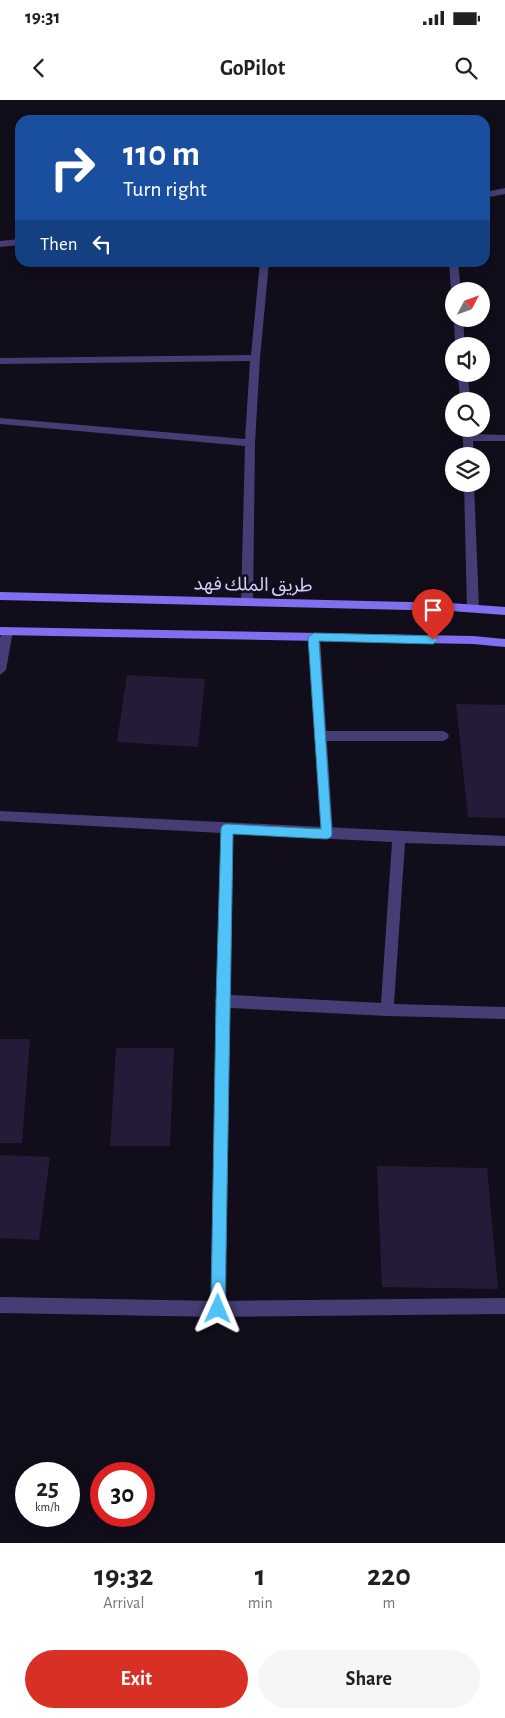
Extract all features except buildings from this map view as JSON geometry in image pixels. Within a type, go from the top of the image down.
[{"type":"main road","name":"طريق الملك فهد","points":[[0,596],[473,608],[505,611]]},
{"type":"main road","points":[[3,631],[505,643]]},
{"type":"street","points":[[490,194],[505,191]]},
{"type":"street","points":[[0,244],[15,242]]},
{"type":"street","points":[[247,602],[250,443],[255,358],[264,267]]},
{"type":"street","points":[[454,267],[455,282]]},
{"type":"street","points":[[0,361],[255,358]]},
{"type":"street","points":[[0,421],[250,443]]},
{"type":"street","points":[[490,436],[505,438]]},
{"type":"street","points":[[469,492],[473,608]]},
{"type":"street","points":[[0,670],[3,631]]},
{"type":"street","points":[[314,637],[327,834]]},
{"type":"street","points":[[320,736],[443,736]]},
{"type":"street","points":[[0,816],[399,838],[505,841]]},
{"type":"street","points":[[218,1309],[222,1001],[227,828]]},
{"type":"street","points":[[387,1010],[399,838]]},
{"type":"street","points":[[222,1001],[505,1014]]},
{"type":"street","points":[[0,1305],[218,1309],[505,1306]]},
{"type":"route","points":[[218,1309],[222,1001],[227,828],[327,834],[314,637],[433,640]]}]
